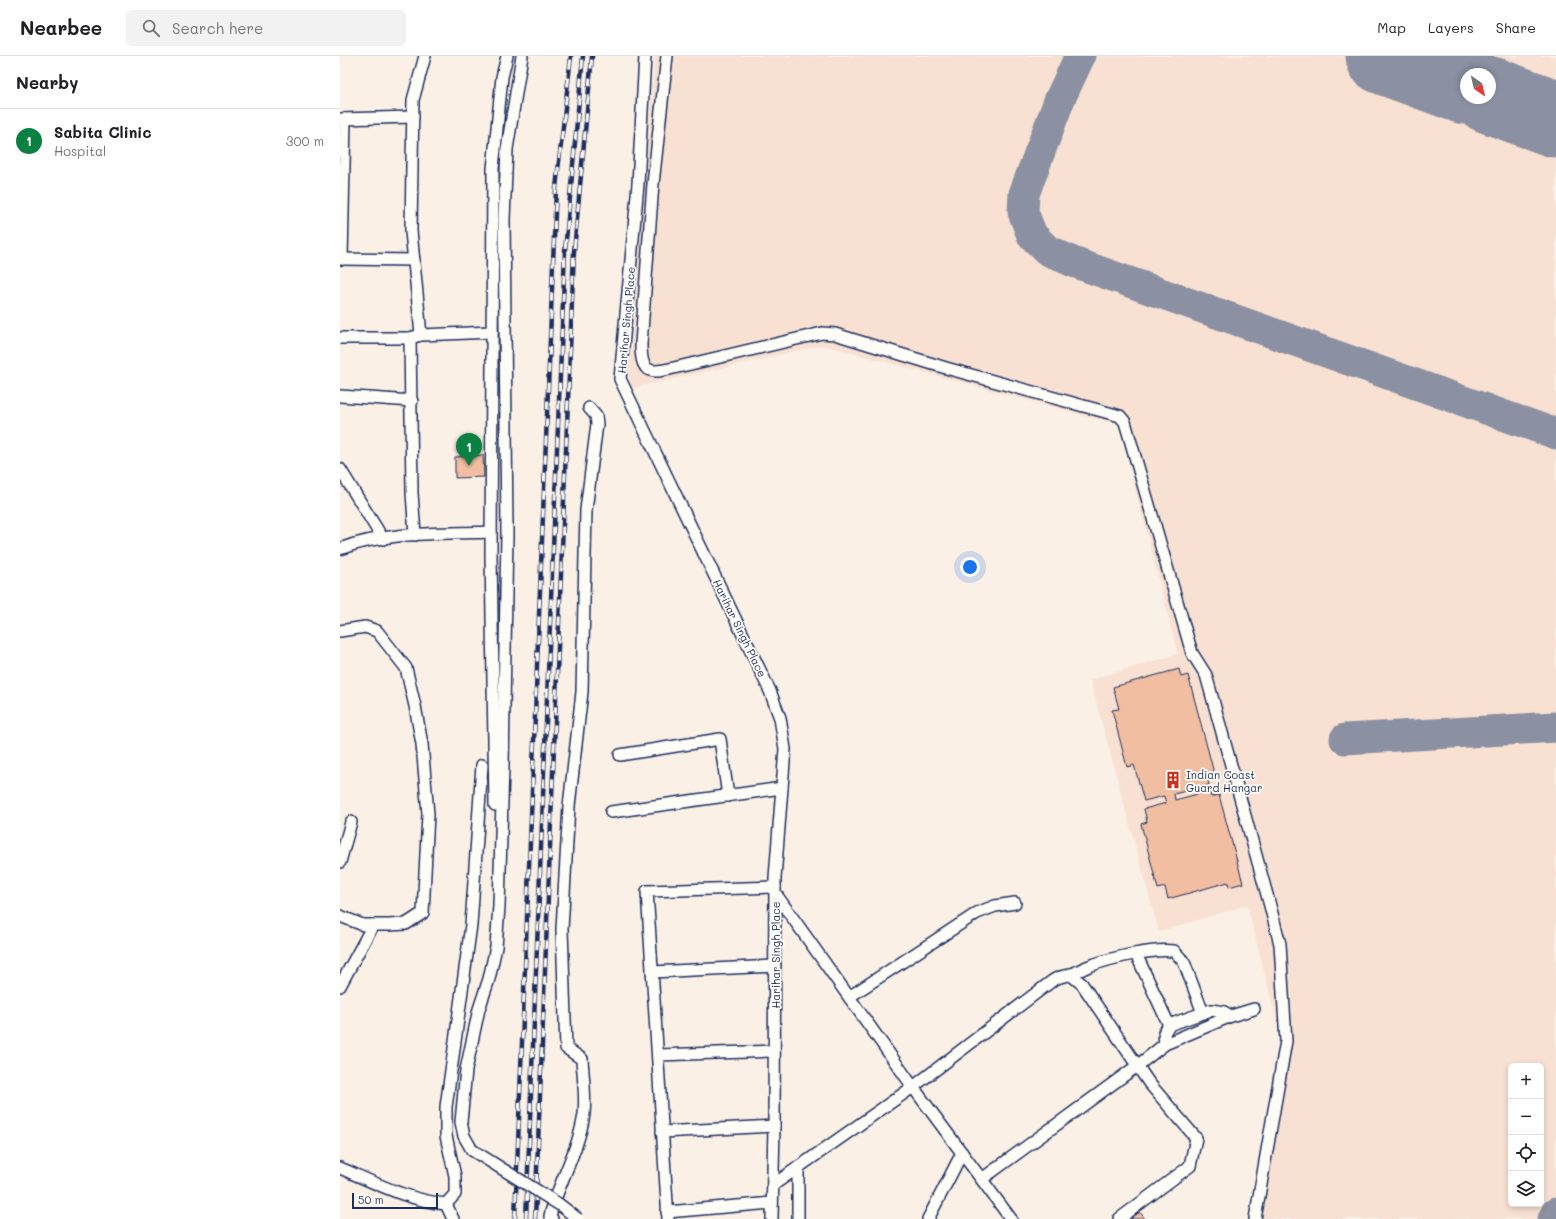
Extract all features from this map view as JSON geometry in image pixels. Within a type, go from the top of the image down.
[{"type":"street","points":[[415,535],[412,493],[412,401],[416,337],[414,260],[411,231],[413,100],[425,56]]},
{"type":"street","points":[[499,906],[497,902],[496,881],[491,532],[493,169],[502,77],[507,56]]},
{"type":"street","points":[[522,56],[507,149],[504,219],[507,533],[499,906],[496,947],[489,980],[479,1009],[466,1070],[460,1122],[464,1136],[472,1150],[560,1205],[578,1219]]},
{"type":"street","name":"Harihar Singh Place","points":[[645,56],[638,184],[620,379],[770,691],[780,718],[785,749],[775,890],[772,1219]]},
{"type":"street","points":[[667,56],[653,184],[641,344],[641,358],[644,366],[649,371],[657,372],[678,368],[822,332],[835,334],[953,370],[1120,416],[1125,422],[1190,648],[1206,675],[1270,902],[1280,944],[1286,1041],[1256,1219]]},
{"type":"street","points":[[413,117],[343,119],[341,259],[414,260]]},
{"type":"street","points":[[340,338],[416,337],[492,332]]},
{"type":"street","points":[[340,396],[412,401]]},
{"type":"street","points":[[552,1219],[550,1216],[554,1200],[574,1153],[584,1114],[582,1059],[566,1048],[562,929],[569,806],[582,692],[586,510],[597,424],[596,416],[589,408]]},
{"type":"street","points":[[340,469],[383,539]]},
{"type":"street","points":[[340,549],[350,545],[400,536],[491,532]]},
{"type":"street","points":[[340,631],[365,627],[377,631],[406,668],[422,744],[428,814],[423,913],[406,924],[363,925],[340,916]]},
{"type":"street","points":[[620,755],[720,739],[728,796]]},
{"type":"street","points":[[446,1204],[455,1194],[455,1176],[446,1136],[446,1107],[470,925],[482,765]]},
{"type":"street","points":[[611,812],[782,788]]},
{"type":"street","points":[[340,862],[351,822]]},
{"type":"street","points":[[772,1203],[667,1216],[648,891],[775,890],[848,997],[1011,1219]]},
{"type":"street","points":[[848,997],[977,913],[995,906],[1015,903]]},
{"type":"street","points":[[340,986],[374,925]]},
{"type":"street","points":[[772,1185],[913,1087],[1052,981],[1061,976],[1070,974],[1091,965],[1136,954],[1166,950],[1174,951],[1184,962],[1203,1013]]},
{"type":"street","points":[[1136,954],[1169,1025]]},
{"type":"street","points":[[652,972],[775,966]]},
{"type":"street","points":[[1070,974],[1082,984],[1149,1083],[1196,1138],[1190,1166],[1119,1219]]},
{"type":"street","points":[[982,1179],[1138,1066],[1165,1044],[1231,1016],[1254,1009]]},
{"type":"street","points":[[1165,1044],[1164,1033],[1169,1025],[1212,1010],[1220,1011],[1231,1016]]},
{"type":"street","points":[[658,1056],[774,1051]]},
{"type":"street","points":[[662,1132],[774,1126]]},
{"type":"street","points":[[928,1219],[962,1153]]},
{"type":"street","points":[[340,1168],[380,1186],[433,1203],[446,1204]]},
{"type":"street","points":[[798,1168],[798,1219]]},
{"type":"street","points":[[446,1204],[453,1219]]},
{"type":"shaded area","points":[[655,56],[1556,56],[1556,1219],[1248,1219],[1271,1094],[1280,1032],[1247,905],[1159,932],[1090,680],[1178,654],[1119,425],[823,345],[628,389]]},
{"type":"building","points":[[483,455],[484,477],[455,478],[455,457]]},
{"type":"building","name":"Indian Coast Guard Hangar","points":[[1179,669],[1181,677],[1188,675],[1214,773],[1207,775],[1209,785],[1174,794],[1175,800],[1209,791],[1211,797],[1219,795],[1243,883],[1229,887],[1228,882],[1168,899],[1165,887],[1158,889],[1141,824],[1147,822],[1144,809],[1166,803],[1164,796],[1144,801],[1134,765],[1127,767],[1112,710],[1119,709],[1113,687]]},
{"type":"building","points":[[1140,1212],[1145,1219],[1129,1219]]},
{"type":"taxiway","points":[[1080,56],[1059,101],[1024,194],[1023,212],[1032,235],[1047,250],[1073,262],[1556,434]]},
{"type":"taxiway","points":[[1445,78],[1468,68],[1479,56]]},
{"type":"taxiway","points":[[1496,92],[1501,99]]},
{"type":"taxiway","points":[[1345,739],[1556,727]]},
{"type":"taxiway","points":[[1553,1219],[1556,1213]]},
{"type":"runway","points":[[1384,56],[1460,84]]},
{"type":"runway","points":[[1496,97],[1556,119]]},
{"type":"railway","points":[[515,1219],[556,188],[571,56]]},
{"type":"railway","points":[[526,1219],[565,251],[583,56]]},
{"type":"railway","points":[[535,1219],[574,251],[592,56]]},
{"type":"place","name":"Sabita Clinic","points":[[469,466]]},
{"type":"place","name":"Indian Coast Guard Hangar","points":[[1173,780]]}]
